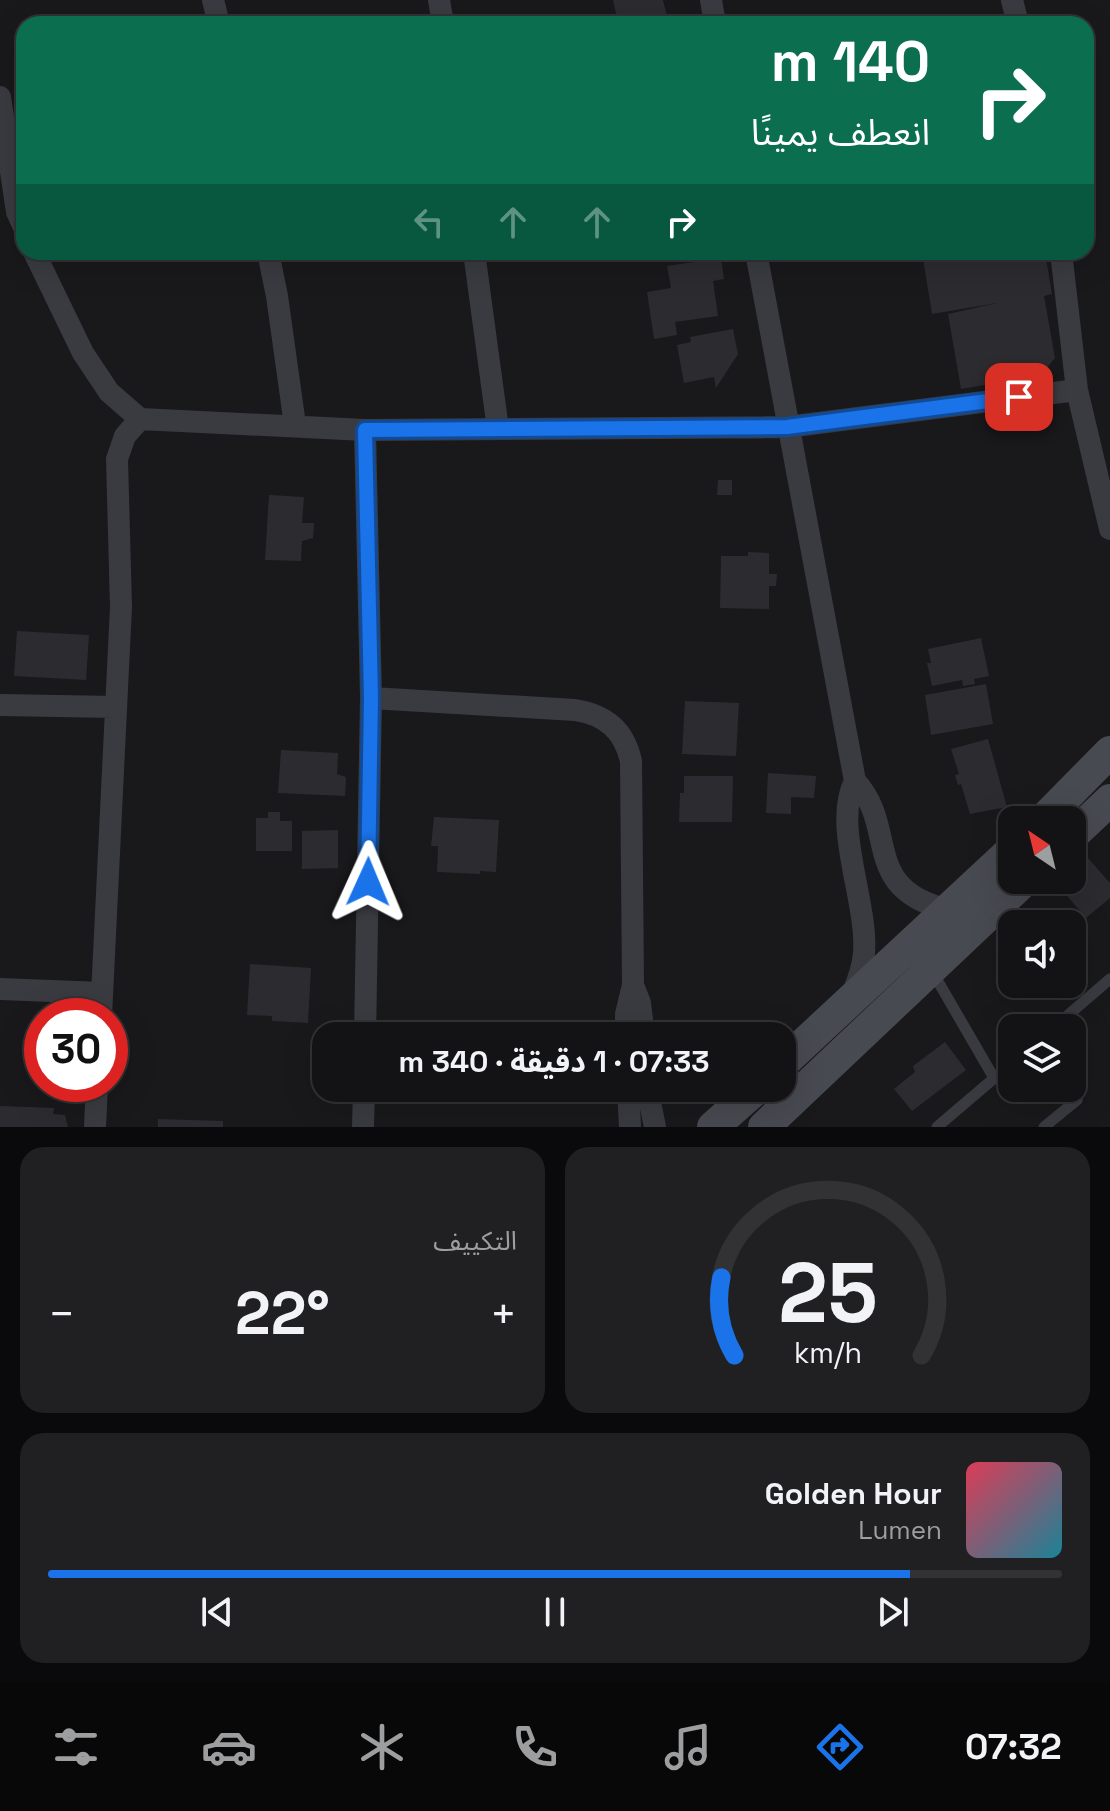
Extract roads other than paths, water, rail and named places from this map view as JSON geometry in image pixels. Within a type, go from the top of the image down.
[{"type":"street","points":[[0,97],[16,206]]},
{"type":"street","points":[[38,260],[83,353],[109,392],[140,419],[365,430],[787,427],[1077,390]]},
{"type":"street","points":[[270,260],[295,425]]},
{"type":"street","points":[[475,260],[498,429]]},
{"type":"street","points":[[757,260],[855,781],[870,803],[891,873],[916,898],[949,910]]},
{"type":"street","points":[[1062,260],[1077,390],[1110,529]]},
{"type":"street","points":[[102,998],[121,607],[117,459],[125,436],[140,419]]},
{"type":"street","points":[[365,430],[371,698],[365,1022]]},
{"type":"street","points":[[371,698],[575,710],[606,720],[619,731],[631,761],[633,985],[626,1022]]},
{"type":"street","points":[[0,705],[116,707]]},
{"type":"street","points":[[1057,806],[1110,752]]},
{"type":"street","points":[[851,998],[860,977],[864,954],[864,931],[846,806],[855,781]]},
{"type":"street","points":[[1086,823],[1110,800]]},
{"type":"street","points":[[796,1051],[998,863]]},
{"type":"street","points":[[764,1127],[1010,894]]},
{"type":"street","points":[[633,985],[642,1022]]},
{"type":"street","points":[[0,989],[102,993]]},
{"type":"street","points":[[95,1127],[96,1102]]},
{"type":"street","points":[[363,1127],[364,1102]]},
{"type":"street","points":[[629,1102],[630,1127]]},
{"type":"street","points":[[650,1102],[655,1127]]},
{"type":"street","points":[[713,1127],[741,1102]]},
{"type":"lane","points":[[931,969],[994,1078]]},
{"type":"lane","points":[[1069,1014],[1110,979]]},
{"type":"lane","points":[[937,1127],[998,1075]]},
{"type":"lane","points":[[1044,1127],[1075,1102]]}]
